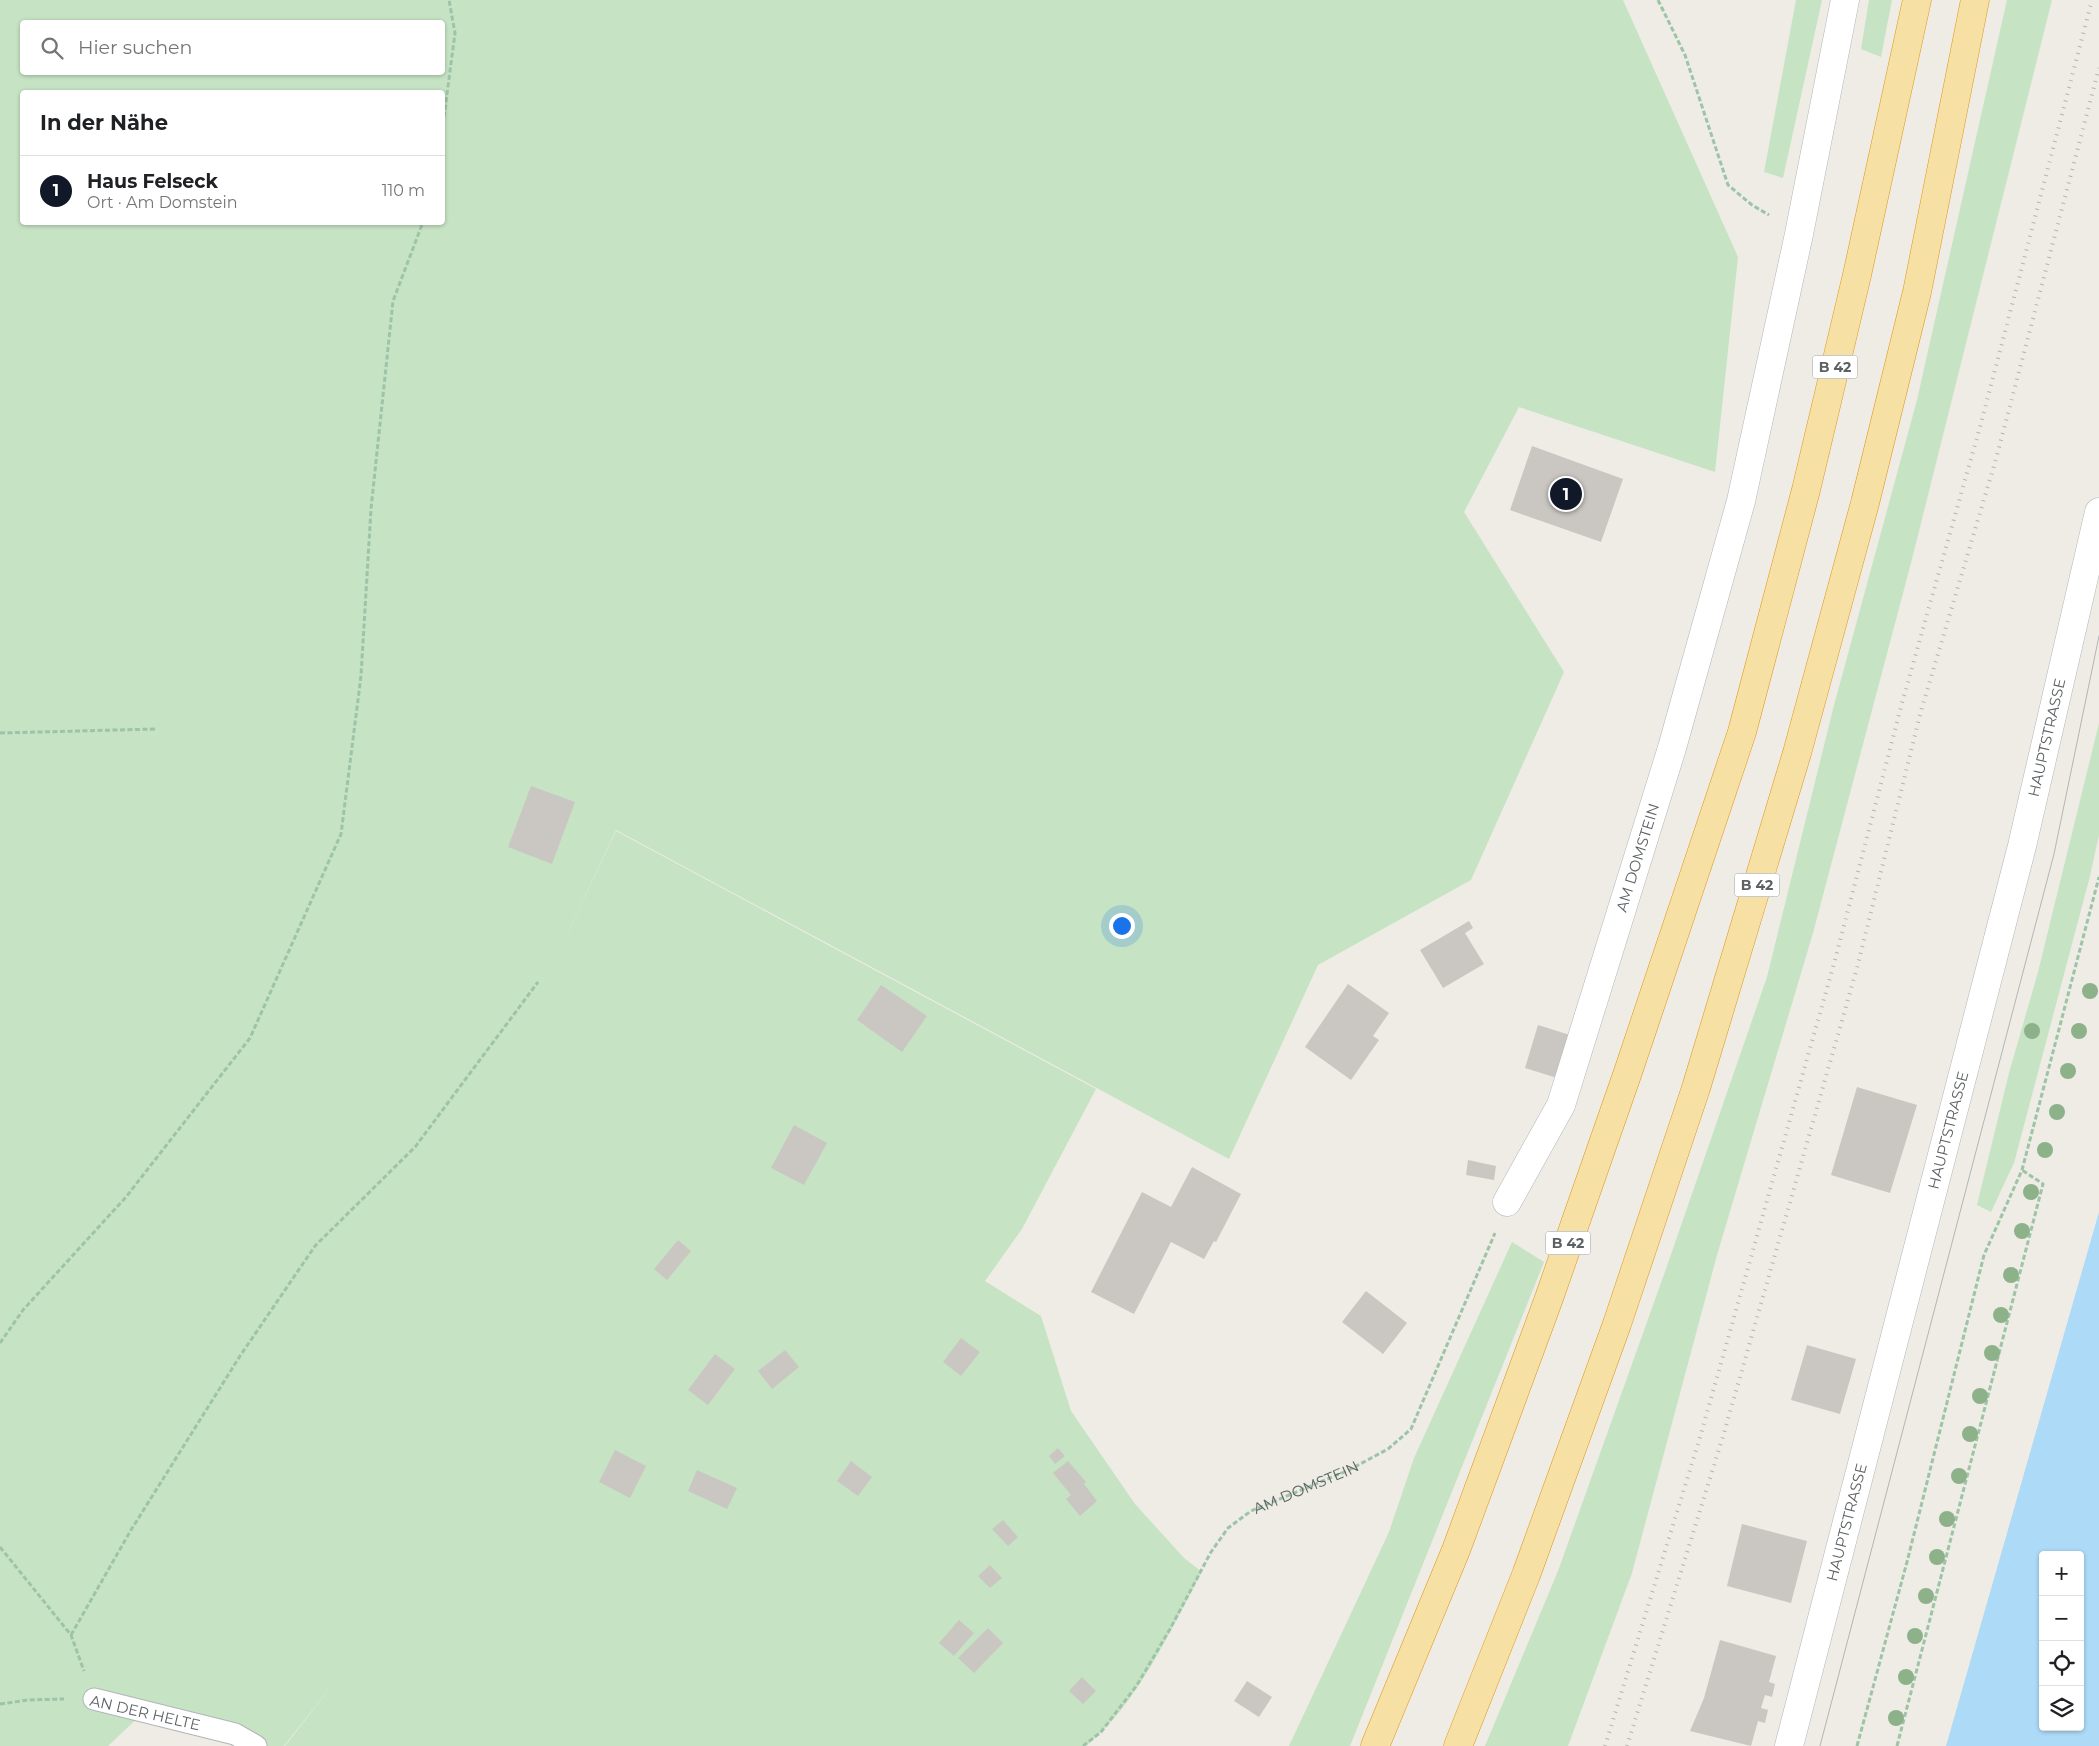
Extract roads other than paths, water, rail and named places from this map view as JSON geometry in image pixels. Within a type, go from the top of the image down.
[{"type":"highway","name":"B 42","points":[[1375,1746],[1456,1550],[1548,1301],[1632,1063],[1742,732],[1809,480],[1857,275],[1917,0]]},
{"type":"highway","name":"B 42","points":[[1458,1746],[1526,1575],[1617,1324],[1696,1088],[1797,753],[1865,503],[1917,292],[1975,0]]},
{"type":"street","name":"AM DOMSTEIN","points":[[1503,1213],[1562,1105],[1672,748],[1741,501],[1799,234],[1845,0]]},
{"type":"street","name":"HAUPTSTRASSE","points":[[1789,1746],[2022,846],[2099,512]]},
{"type":"lane","name":"AN DER HELTE","points":[[94,1699],[236,1734],[256,1746]]},
{"type":"water","points":[[2099,1212],[2099,1746],[1946,1746]]},
{"type":"tram line","points":[[1820,1746],[2054,854],[2099,636]]},
{"type":"railway","points":[[1605,1746],[1701,1434],[1835,960],[1902,703],[1980,427],[2092,0]]},
{"type":"railway","points":[[1627,1746],[1724,1433],[1857,968],[1921,711],[1996,459],[2099,68]]},
{"type":"place","name":"Haus Felseck","points":[[1566,494]]}]
